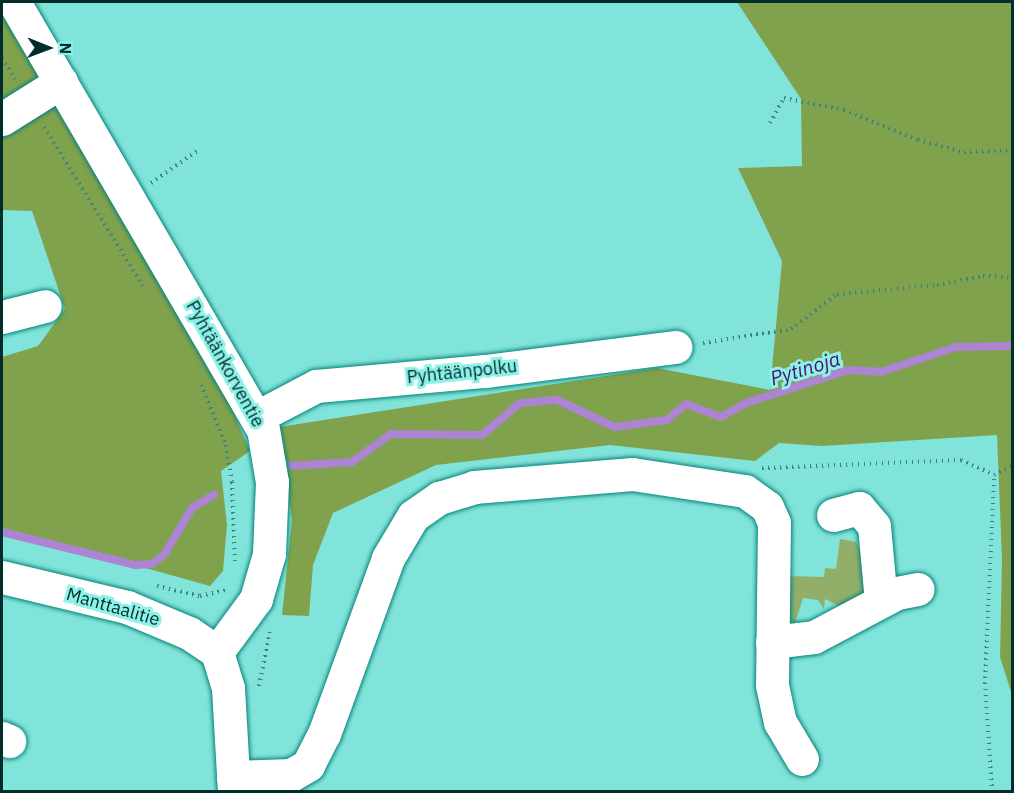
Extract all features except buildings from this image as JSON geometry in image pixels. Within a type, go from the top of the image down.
[{"type":"street","name":"Pyhtäänkorventie","points":[[14,2],[257,417],[269,450],[272,482],[269,554],[256,599],[217,652]]},
{"type":"street","points":[[2,119],[61,82]]},
{"type":"street","points":[[2,317],[45,306]]},
{"type":"street","name":"Pyhtäänpolku","points":[[257,417],[316,386],[485,371],[675,347]]},
{"type":"street","points":[[217,652],[228,688],[233,784],[291,775],[308,765],[324,734],[352,650],[396,540],[413,516],[439,498],[474,487],[632,474],[745,491],[767,507],[774,523],[772,685],[780,722],[802,759]]},
{"type":"street","points":[[833,515],[859,508],[874,526],[881,601]]},
{"type":"street","name":"Manttaalitie","points":[[2,577],[127,607],[189,633],[217,652]]},
{"type":"street","points":[[772,642],[814,637],[897,593],[918,589]]},
{"type":"path","points":[[2,58],[147,292]]},
{"type":"path","points":[[770,123],[784,98],[844,110],[918,140],[964,152],[1012,150]]},
{"type":"path","points":[[675,347],[791,329],[837,294],[937,285],[983,276],[1012,279]]},
{"type":"path","points":[[200,381],[226,445],[236,537],[233,571]]},
{"type":"path","points":[[732,489],[748,474],[775,464],[961,460],[994,475]]},
{"type":"path","points":[[994,475],[1012,466]]},
{"type":"path","points":[[992,792],[985,684],[994,475]]},
{"type":"path","points":[[200,596],[221,593],[227,589],[230,580]]},
{"type":"path","points":[[258,695],[271,630]]},
{"type":"green space","points":[[737,2],[1012,2],[1012,695],[1000,657],[1002,560],[997,435],[822,446],[779,443],[755,461],[610,445],[436,465],[333,513],[313,565],[309,616],[282,615],[292,520],[279,427],[657,368],[770,390],[782,261],[738,168],[802,166],[801,99]]},
{"type":"green space","points":[[2,12],[230,405],[250,451],[221,471],[227,525],[223,571],[210,586],[2,528],[2,357],[38,346],[65,309],[32,211],[2,210]]},
{"type":"green space","points":[[840,539],[856,542],[870,574],[864,597],[843,608],[825,599],[824,609],[818,600],[803,598],[795,623],[788,618],[788,576],[824,577],[825,568],[836,569]]},
{"type":"waterway","name":"Pytinoja","points":[[289,466],[352,462],[391,434],[482,435],[520,403],[557,400],[615,427],[667,420],[686,404],[721,417],[746,403],[848,370],[881,372],[956,347],[1012,346]]},
{"type":"waterway","points":[[2,532],[135,565],[152,564],[164,555],[192,508],[214,495]]}]
